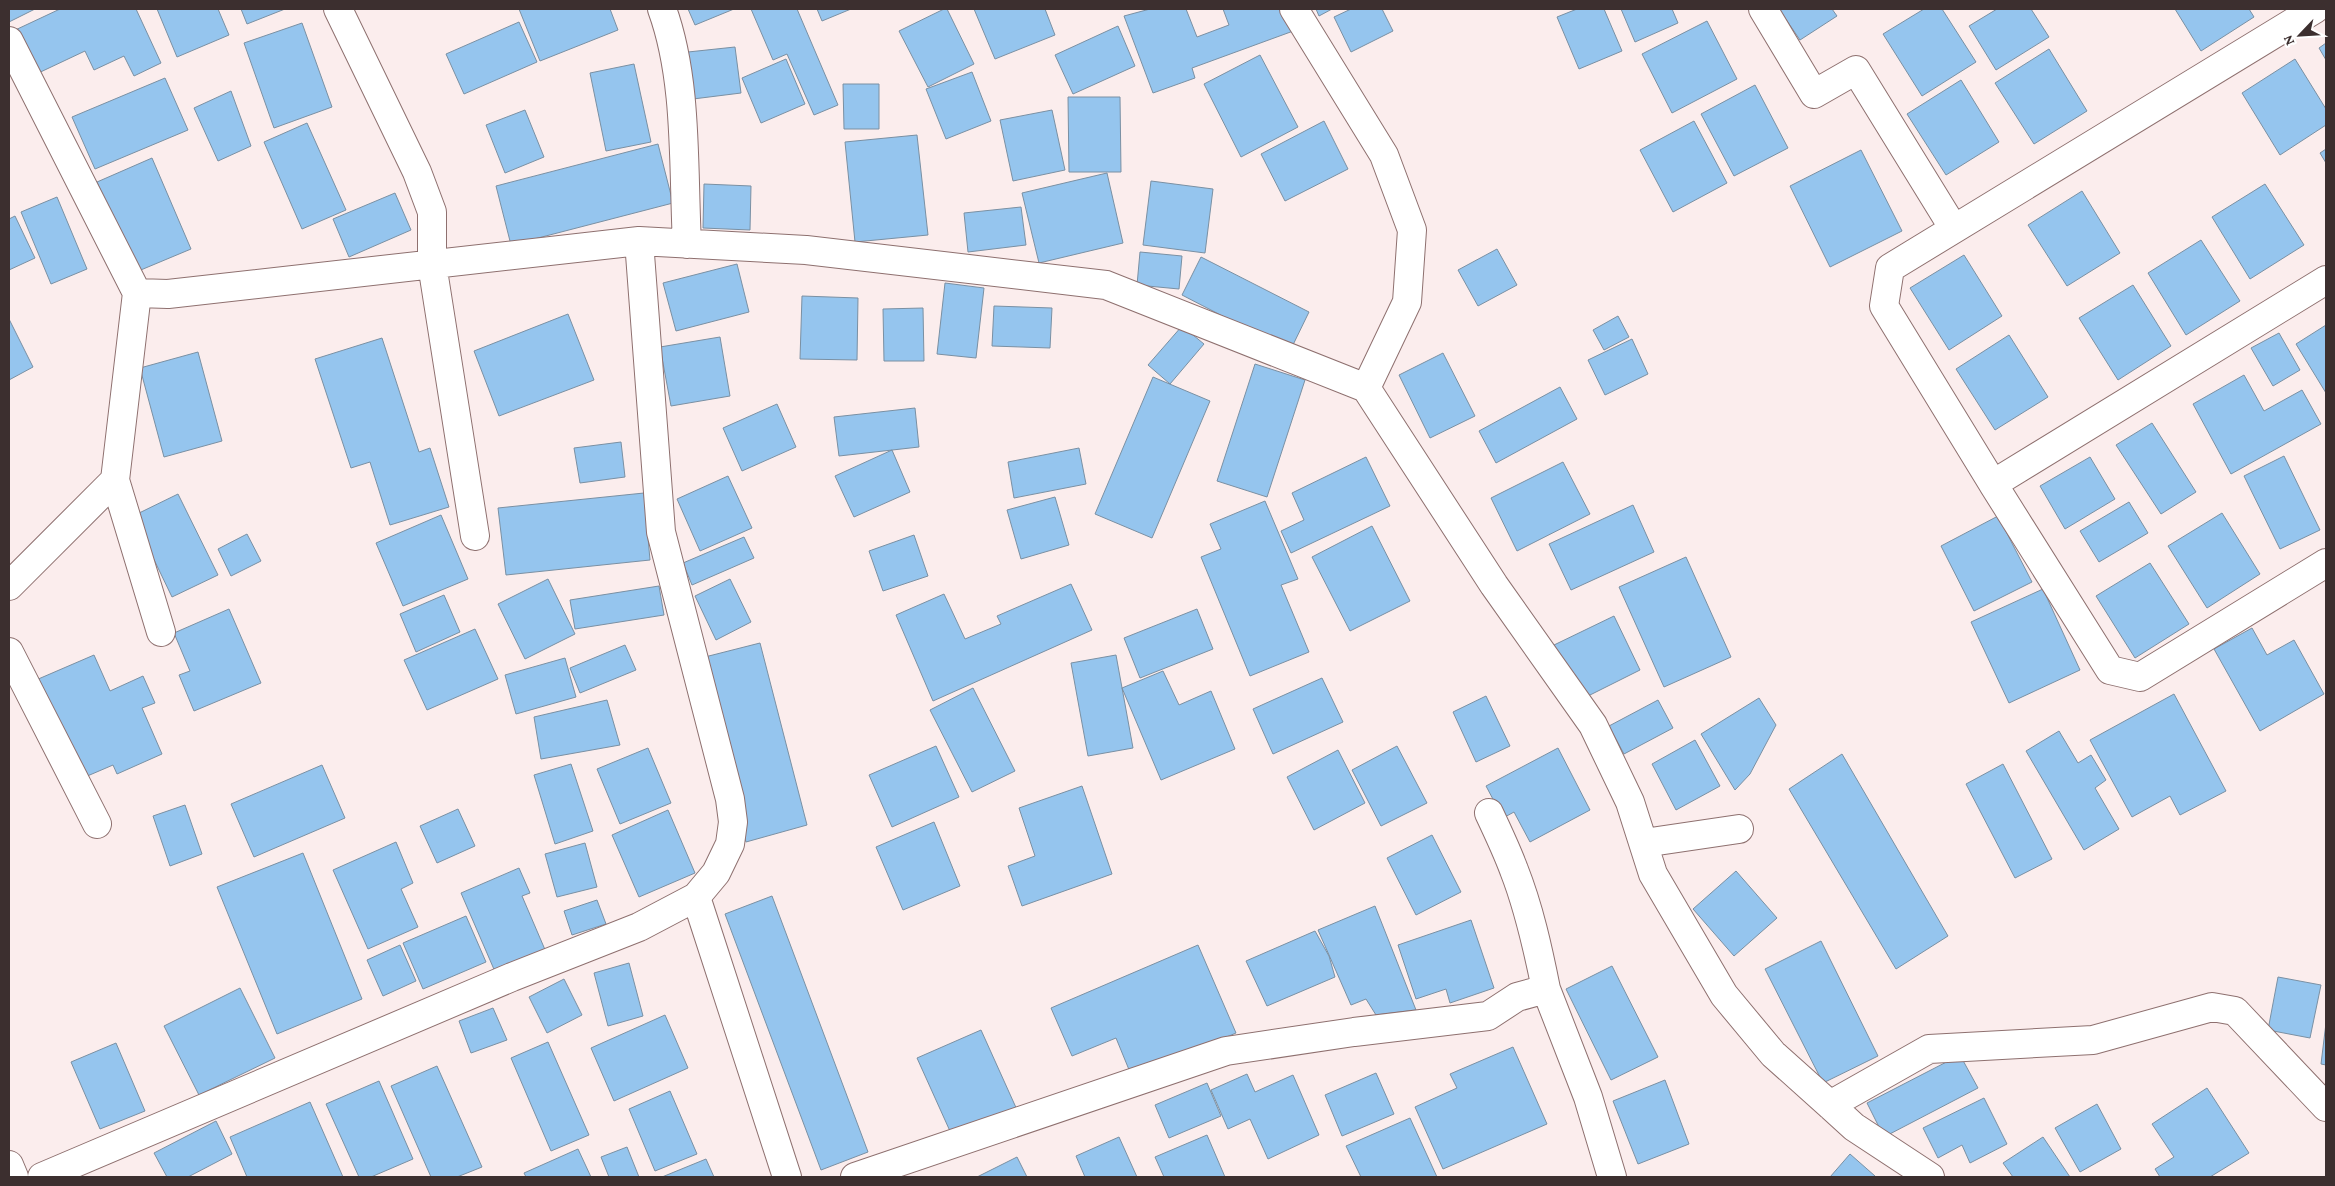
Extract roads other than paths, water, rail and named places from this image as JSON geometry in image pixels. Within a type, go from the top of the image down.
[{"type":"street","points":[[338,9],[417,172],[432,212],[432,264],[475,536]]},
{"type":"street","points":[[662,9],[671,34],[679,74],[687,244]]},
{"type":"street","points":[[1294,9],[1384,155],[1412,230],[1407,302],[1366,388]]},
{"type":"street","points":[[1763,9],[1814,94],[1856,70],[1954,229]]},
{"type":"street","points":[[2315,9],[1890,268],[1884,306],[2110,670],[2140,677],[2326,563]]},
{"type":"street","points":[[9,41],[137,293],[115,480],[161,632]]},
{"type":"street","points":[[42,1177],[512,977],[639,927],[696,896],[716,873],[730,844],[733,822],[730,798],[661,532],[638,242]]},
{"type":"street","points":[[137,293],[168,294],[638,242],[806,250],[1106,285],[1366,388],[1494,585],[1593,725],[1630,802],[1653,874],[1724,995],[1773,1054],[1854,1127],[1930,1177]]},
{"type":"street","points":[[1993,484],[2326,280]]},
{"type":"street","points":[[9,586],[115,480]]},
{"type":"street","points":[[9,652],[97,824]]},
{"type":"street","points":[[1489,813],[1514,869],[1523,895],[1540,954],[1546,989],[1588,1097],[1612,1177]]},
{"type":"street","points":[[1644,843],[1739,828]]},
{"type":"street","points":[[696,896],[788,1177]]},
{"type":"street","points":[[856,1177],[1226,1051],[1354,1032],[1488,1016],[1517,997],[1546,989]]},
{"type":"street","points":[[1830,1105],[1929,1049],[2093,1040],[2212,1007],[2235,1011],[2326,1107]]},
{"type":"street","points":[[9,1165],[14,1177]]}]
